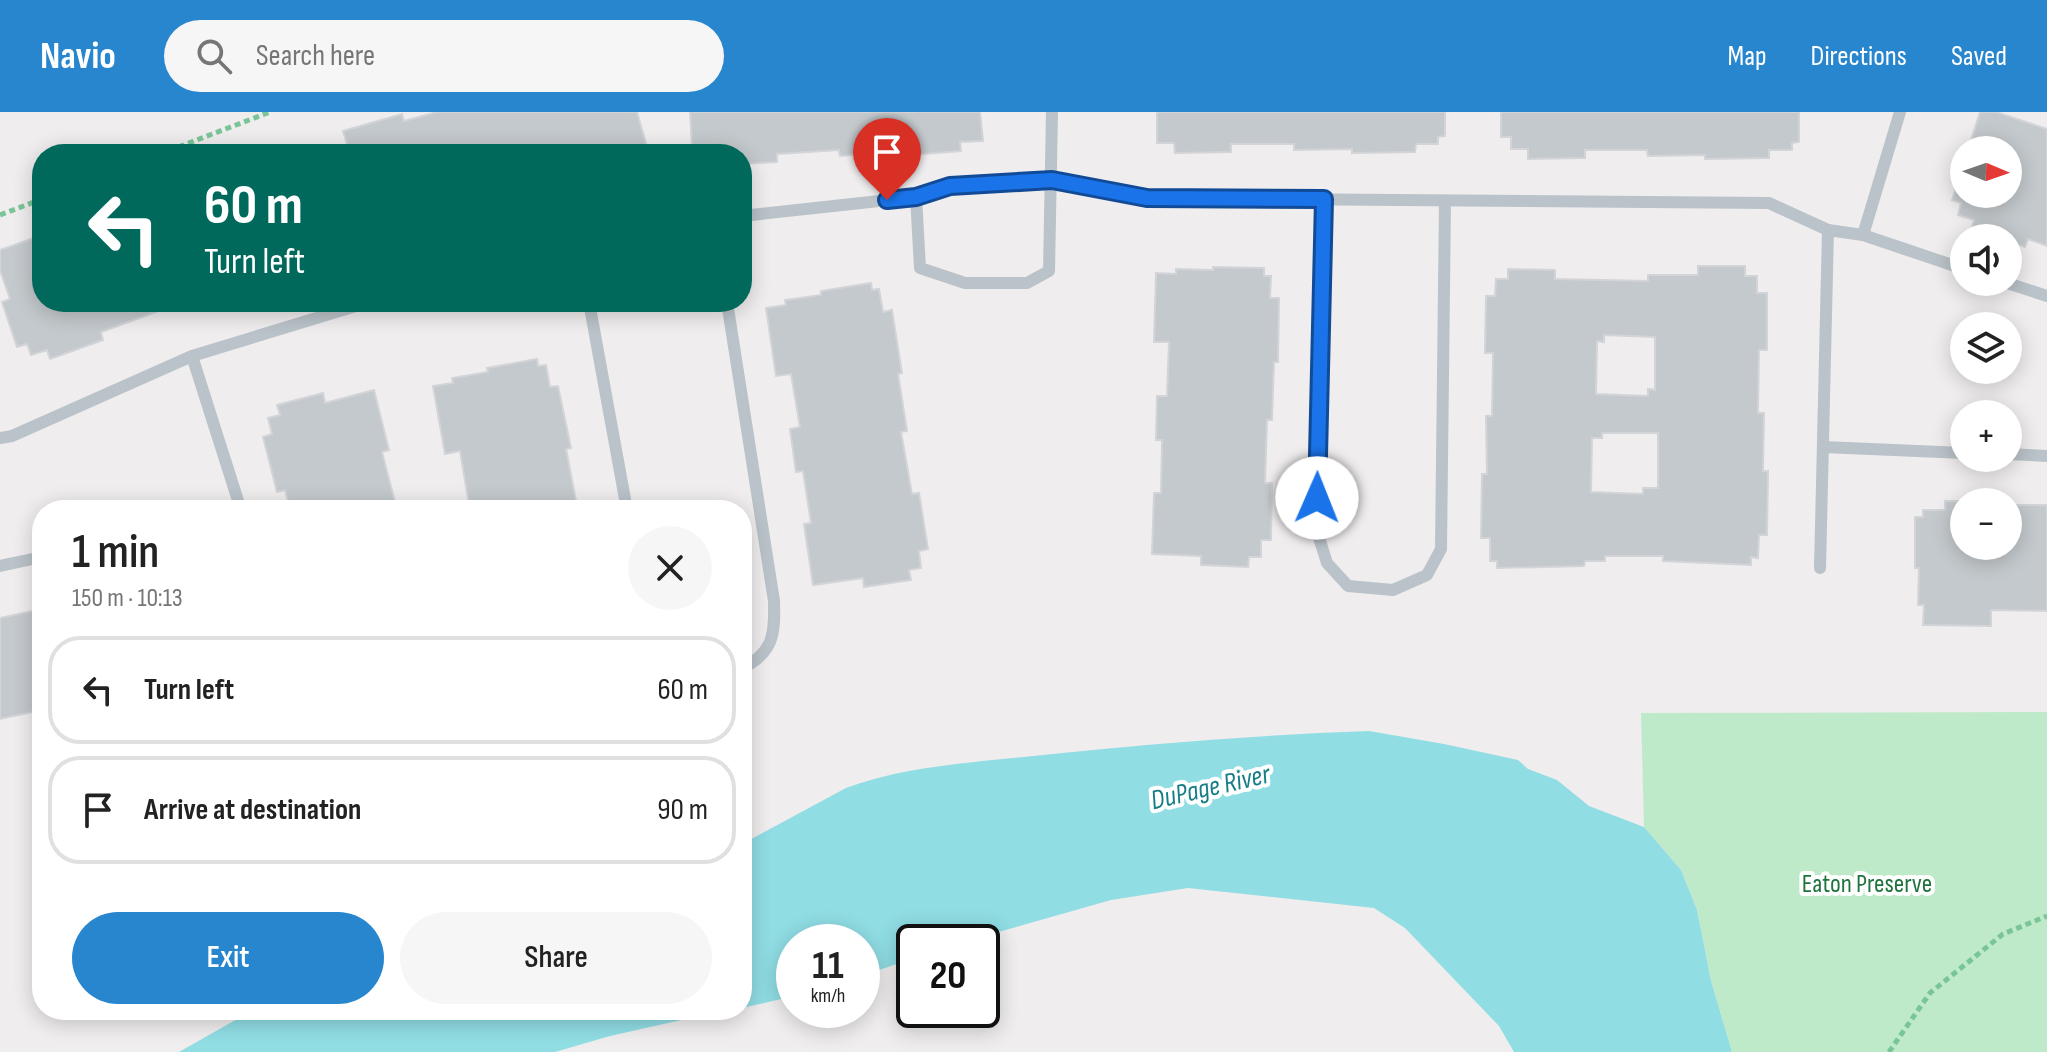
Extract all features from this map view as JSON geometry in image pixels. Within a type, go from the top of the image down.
[{"type":"lane","points":[[916,197],[920,268],[965,283],[1027,283],[1049,271],[1052,112]]},
{"type":"lane","points":[[1863,235],[1900,112]]},
{"type":"lane","points":[[752,215],[916,197],[950,186],[1052,180],[1147,198],[1769,203],[1828,230],[1863,235],[1950,264]]},
{"type":"lane","points":[[1324,199],[1316,528],[1327,563],[1348,586],[1393,590],[1427,575],[1441,549],[1445,201]]},
{"type":"lane","points":[[1820,568],[1828,230]]},
{"type":"lane","points":[[2022,288],[2047,296]]},
{"type":"lane","points":[[0,438],[12,436],[192,356],[336,312]]},
{"type":"lane","points":[[591,312],[625,500]]},
{"type":"lane","points":[[729,312],[774,601],[775,634],[752,663]]},
{"type":"lane","points":[[192,356],[238,500]]},
{"type":"lane","points":[[1823,447],[1950,452]]},
{"type":"lane","points":[[2022,455],[2047,456]]},
{"type":"lane","points":[[0,566],[32,559]]},
{"type":"path","points":[[186,144],[270,112]]},
{"type":"path","points":[[0,215],[32,203]]},
{"type":"path","points":[[1889,1052],[1930,993],[2003,934],[2047,916]]},
{"type":"green space","name":"Eaton Preserve","points":[[2047,712],[2047,1052],[1732,1052],[1711,981],[1697,910],[1681,870],[1644,827],[1641,713]]},
{"type":"water","name":"DuPage River","points":[[1369,731],[1444,744],[1518,760],[1528,769],[1557,780],[1589,806],[1644,827],[1681,870],[1697,910],[1711,981],[1732,1052],[1514,1052],[1499,1026],[1405,928],[1374,908],[1188,888],[1111,900],[1000,932],[1000,924],[896,924],[896,964],[880,970],[880,924],[776,924],[776,1000],[752,1006],[752,839],[846,788],[891,775],[962,763],[1201,740]]},
{"type":"water","points":[[235,1020],[681,1020],[555,1052],[179,1052]]},
{"type":"building","points":[[437,112],[637,112],[646,144],[347,144],[343,131],[402,114],[404,121]]},
{"type":"building","points":[[690,112],[980,112],[983,141],[960,142],[961,151],[897,156],[897,151],[840,156],[839,150],[777,154],[777,162],[752,163],[752,144],[692,144]]},
{"type":"building","points":[[1157,112],[1445,112],[1445,136],[1438,137],[1438,144],[1416,144],[1415,152],[1352,153],[1352,149],[1294,150],[1294,144],[1231,144],[1231,152],[1175,153],[1174,143],[1157,143]]},
{"type":"building","points":[[1501,112],[1799,112],[1799,142],[1792,143],[1792,150],[1769,150],[1769,158],[1705,159],[1705,155],[1648,156],[1647,150],[1585,150],[1585,158],[1528,159],[1528,149],[1511,149],[1511,137],[1501,137]]},
{"type":"building","points":[[1980,112],[1996,112],[2047,129],[2047,246],[2028,239],[2025,247],[2022,246],[2022,224],[1973,224],[1974,220],[1958,215],[1960,208],[2022,208],[2022,136],[1972,136]]},
{"type":"building","points":[[32,239],[32,312],[156,312],[101,332],[103,340],[50,359],[47,350],[31,355],[27,344],[17,347],[2,302],[10,299],[0,270],[0,250]]},
{"type":"building","points":[[1698,266],[1745,266],[1745,276],[1757,276],[1757,293],[1767,293],[1767,350],[1759,350],[1758,413],[1764,413],[1763,471],[1768,471],[1767,535],[1759,535],[1758,558],[1751,557],[1751,565],[1663,561],[1663,556],[1605,556],[1605,561],[1585,561],[1584,566],[1497,568],[1497,561],[1490,561],[1490,538],[1481,538],[1482,474],[1487,474],[1486,416],[1492,416],[1493,353],[1485,353],[1486,296],[1495,296],[1496,279],[1508,279],[1508,269],[1555,270],[1555,279],[1648,281],[1648,275],[1698,275]],"holes":[[[1604,335],[1655,337],[1655,390],[1648,389],[1648,396],[1596,394],[1597,341],[1604,342]],[[1602,433],[1658,433],[1658,488],[1643,488],[1643,494],[1591,492],[1592,438],[1602,438]]]},
{"type":"building","points":[[1213,267],[1264,268],[1264,276],[1271,276],[1270,298],[1279,298],[1278,362],[1274,362],[1272,420],[1267,420],[1265,483],[1272,483],[1271,540],[1261,540],[1261,557],[1249,557],[1248,567],[1201,565],[1201,556],[1152,554],[1154,493],[1161,493],[1162,440],[1156,440],[1157,396],[1167,396],[1169,342],[1154,342],[1156,273],[1176,274],[1176,269],[1213,270]]},
{"type":"building","points":[[871,283],[872,290],[879,289],[883,312],[892,310],[907,431],[901,432],[912,494],[919,493],[928,549],[919,551],[921,568],[909,570],[911,580],[864,587],[863,578],[813,585],[804,524],[811,523],[803,471],[796,472],[790,429],[800,427],[791,374],[776,376],[766,308],[786,305],[785,300],[821,295],[821,291]]},
{"type":"building","points":[[537,359],[538,366],[546,365],[550,387],[558,386],[571,448],[566,449],[576,500],[468,500],[460,451],[445,454],[433,386],[453,383],[452,378],[488,372],[487,368]]},
{"type":"building","points":[[374,390],[389,450],[382,452],[394,500],[288,500],[285,490],[277,492],[263,437],[272,434],[268,418],[280,415],[277,405],[323,393],[325,403]]},
{"type":"building","points":[[1945,501],[1950,501],[1950,560],[2022,560],[2022,505],[2047,505],[2047,611],[1991,610],[1991,626],[1923,625],[1924,605],[1918,605],[1919,568],[1915,568],[1915,517],[1923,517],[1923,510],[1945,510]]},
{"type":"building","points":[[32,611],[32,712],[0,719],[0,618]]},
{"type":"route","points":[[887,200],[916,197],[950,186],[1052,180],[1147,198],[1324,199],[1317,498]]}]
